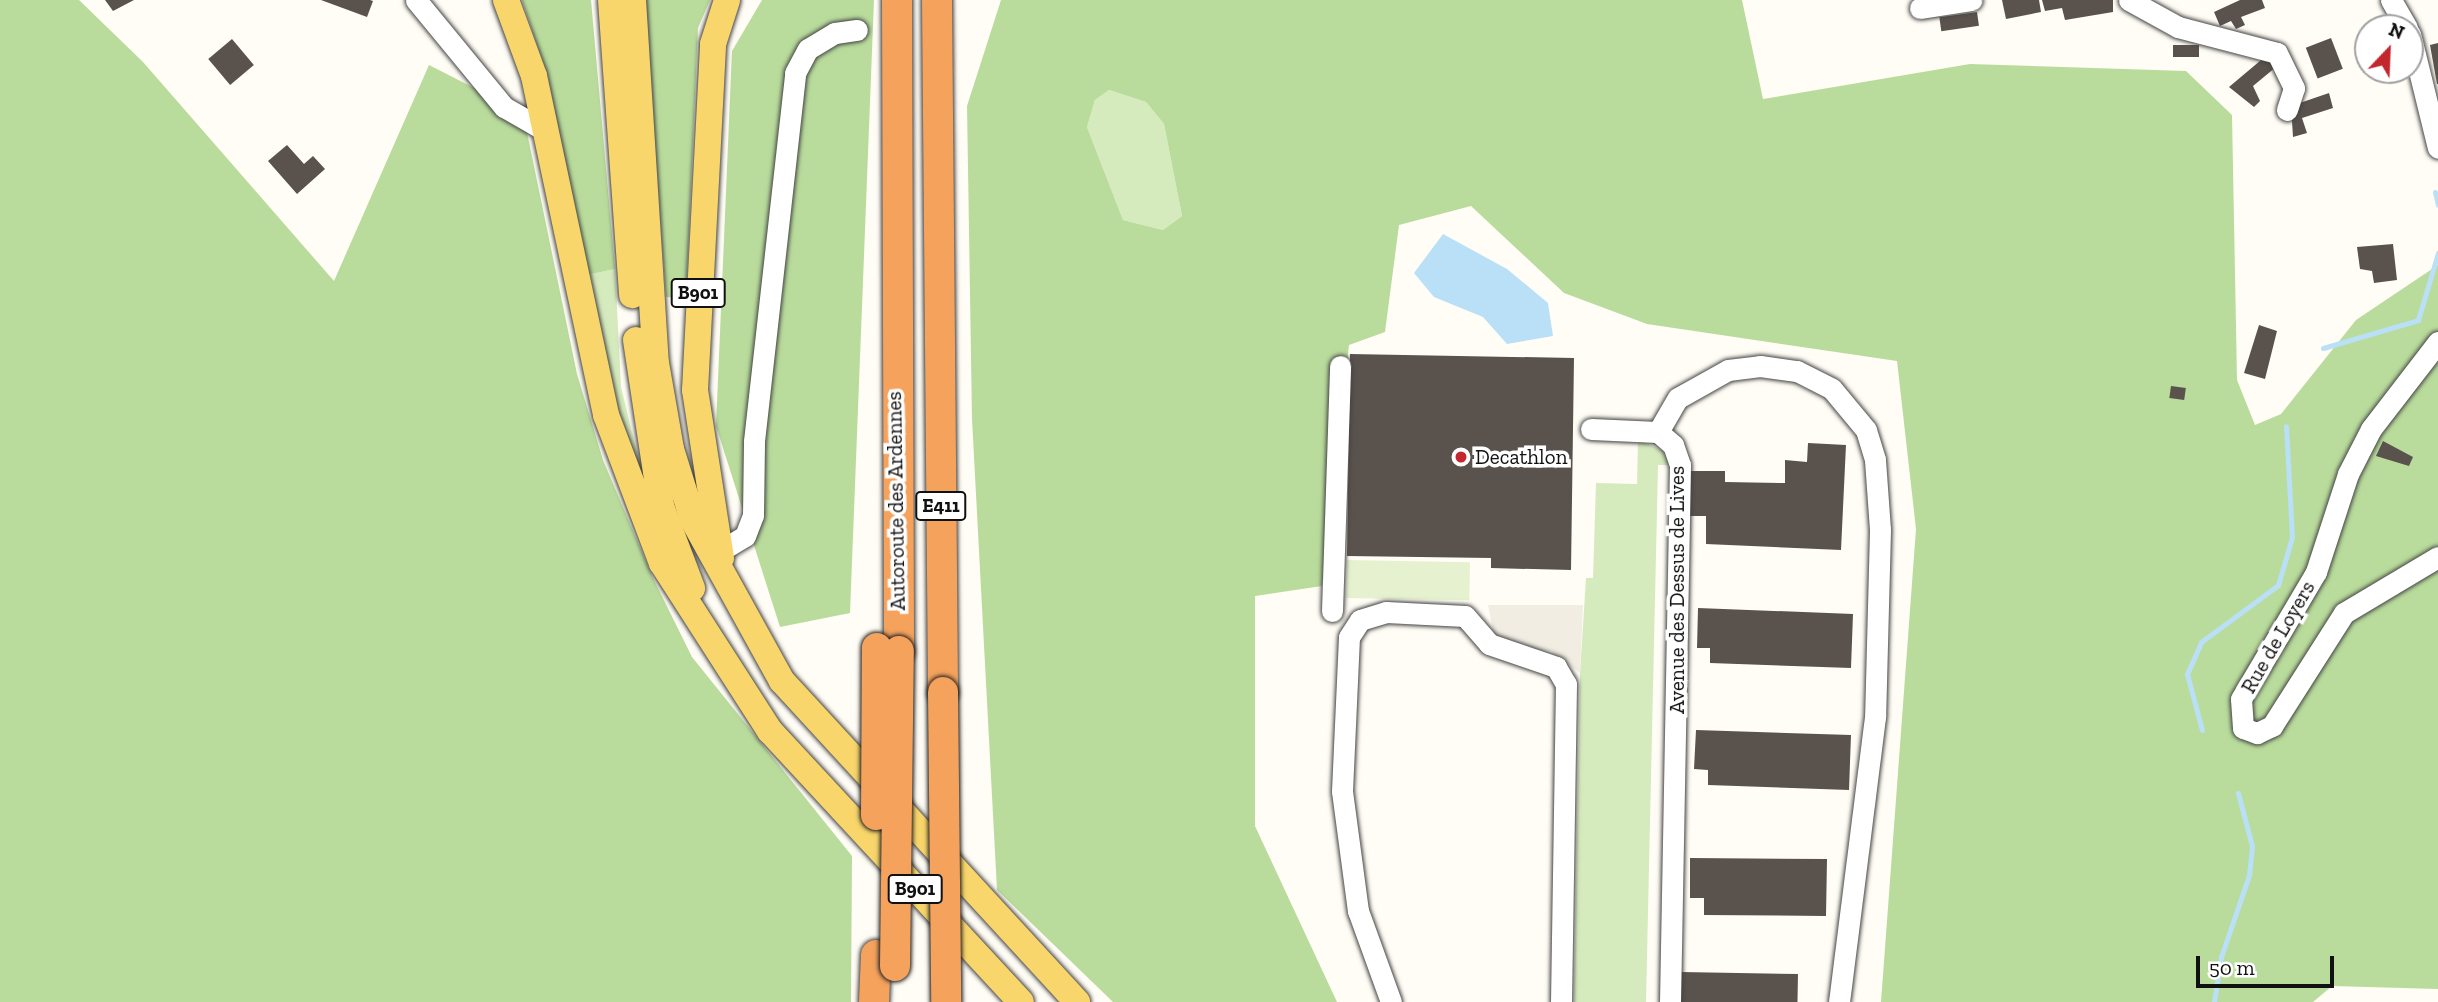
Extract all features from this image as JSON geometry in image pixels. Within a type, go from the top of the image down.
[{"type":"highway","name":"Autoroute des Ardennes","points":[[895,1002],[886,961],[897,0]]},
{"type":"highway","name":"E411","points":[[937,0],[946,1002]]},
{"type":"highway","points":[[874,1002],[886,961]]},
{"type":"main road","name":"B901","points":[[506,0],[546,131],[606,415],[663,563],[777,740],[1021,1002]]},
{"type":"main road","name":"B901","points":[[611,0],[645,424],[661,506],[708,632]]},
{"type":"main road","name":"B901","points":[[634,0],[656,363],[677,468],[726,587],[782,681],[828,737],[1077,1002]]},
{"type":"main road","name":"B901","points":[[726,587],[695,390],[713,44],[727,0]]},
{"type":"street","points":[[416,0],[503,107],[546,131]]},
{"type":"street","points":[[1920,8],[1971,0]]},
{"type":"street","points":[[2129,0],[2178,27],[2277,53],[2294,88],[2287,110]]},
{"type":"street","points":[[720,551],[745,536],[753,515],[754,441],[795,73],[808,49],[835,33],[858,30]]},
{"type":"street","points":[[2422,84],[2438,148]]},
{"type":"street","name":"Rue de Loyers","points":[[2438,342],[2359,452],[2316,572],[2241,699],[2243,728],[2257,733],[2272,726],[2344,613],[2438,557]]},
{"type":"street","points":[[1332,611],[1340,366]]},
{"type":"street","points":[[1591,429],[1658,432],[1678,398],[1728,370],[1760,366],[1797,371],[1832,389],[1866,430],[1880,530],[1875,717],[1839,1002]]},
{"type":"street","name":"Avenue des Dessus de Lives","points":[[1658,432],[1673,445],[1680,465],[1670,1002]]},
{"type":"street","points":[[1391,1002],[1358,911],[1342,791],[1349,637],[1360,620],[1386,612],[1465,616],[1489,644],[1542,660],[1566,684],[1561,1002]]},
{"type":"green space","points":[[0,0],[79,0],[143,62],[334,281],[429,65],[523,113],[577,374],[603,460],[653,578],[692,657],[852,856],[851,1002],[0,1002]]},
{"type":"green space","points":[[522,0],[591,0],[615,269],[587,275],[548,77]]},
{"type":"green space","points":[[644,0],[710,0],[698,28],[686,298],[666,297]]},
{"type":"green space","points":[[762,0],[874,0],[850,613],[780,627],[716,426],[732,51]]},
{"type":"green space","points":[[1001,0],[1742,0],[1763,99],[1970,64],[2186,71],[2232,115],[2237,380],[2255,425],[2281,414],[2356,320],[2438,265],[2438,989],[2332,986],[2313,1002],[1881,1002],[1916,529],[1897,361],[1647,324],[1564,293],[1471,206],[1399,225],[1385,332],[1349,345],[1322,586],[1255,596],[1255,826],[1337,1002],[1113,1002],[997,890],[972,419],[967,106]],"holes":[[[1109,90],[1146,102],[1164,124],[1182,216],[1163,230],[1123,220],[1087,127],[1095,100]]]},
{"type":"green space","points":[[1109,90],[1146,102],[1164,124],[1182,216],[1163,230],[1123,220],[1087,127],[1095,100]]},
{"type":"green space","points":[[615,269],[621,387],[650,506],[619,424],[587,275]]},
{"type":"green space","points":[[1638,440],[1662,450],[1670,465],[1658,465],[1646,1002],[1574,1002],[1580,673],[1586,578],[1593,578],[1596,483],[1637,484]]},
{"type":"green space","points":[[1347,560],[1470,562],[1469,600],[1346,598]]},
{"type":"shaded area","points":[[1488,605],[1583,605],[1580,673],[1551,651],[1517,648],[1494,635]]},
{"type":"water","points":[[1443,234],[1507,269],[1548,303],[1553,336],[1507,344],[1483,317],[1434,297],[1414,273]]},
{"type":"building","points":[[105,0],[134,0],[113,11]]},
{"type":"building","points":[[321,0],[370,0],[373,1],[367,17]]},
{"type":"building","points":[[2002,0],[2039,0],[2041,12],[2006,19]]},
{"type":"building","points":[[2042,0],[2113,0],[2113,12],[2065,20],[2062,8],[2045,11]]},
{"type":"building","points":[[2240,0],[2262,0],[2265,8],[2241,17],[2245,25],[2236,29],[2231,21],[2220,26],[2214,12]]},
{"type":"building","points":[[1977,12],[1979,26],[1941,31],[1939,17]]},
{"type":"building","points":[[2331,38],[2343,69],[2318,78],[2306,48]]},
{"type":"building","points":[[232,39],[254,65],[230,85],[208,59]]},
{"type":"building","points":[[2438,43],[2438,84],[2437,84],[2430,45]]},
{"type":"building","points":[[2173,45],[2199,45],[2199,57],[2173,57]]},
{"type":"building","points":[[2267,55],[2276,67],[2253,86],[2260,101],[2254,107],[2229,87]]},
{"type":"building","points":[[2329,93],[2333,108],[2302,118],[2307,133],[2293,137],[2291,106]]},
{"type":"building","points":[[287,145],[304,164],[313,156],[325,169],[297,194],[268,161]]},
{"type":"building","points":[[2393,244],[2397,280],[2374,283],[2372,271],[2360,269],[2357,247]]},
{"type":"building","points":[[2259,325],[2277,331],[2265,379],[2244,373]]},
{"type":"building","name":"Decathlon","points":[[1350,354],[1574,358],[1571,570],[1491,568],[1491,558],[1347,556]]},
{"type":"building","points":[[2171,386],[2186,388],[2184,400],[2169,398]]},
{"type":"building","points":[[2383,441],[2413,457],[2409,466],[2376,456]]},
{"type":"building","points":[[1808,443],[1846,445],[1841,550],[1706,544],[1706,516],[1686,516],[1686,471],[1725,471],[1725,482],[1785,483],[1785,460],[1807,462]]},
{"type":"building","points":[[1698,608],[1853,614],[1851,668],[1710,663],[1710,648],[1697,648]]},
{"type":"building","points":[[1696,730],[1851,735],[1849,790],[1708,785],[1708,770],[1694,769]]},
{"type":"building","points":[[1690,858],[1827,859],[1826,916],[1704,915],[1704,898],[1690,898]]},
{"type":"building","points":[[1681,972],[1798,974],[1797,1002],[1680,1002]]},
{"type":"waterway","points":[[2435,192],[2438,205]]},
{"type":"waterway","points":[[2323,348],[2418,320],[2438,253]]},
{"type":"waterway","points":[[2202,730],[2187,674],[2201,642],[2278,585],[2292,537],[2286,426]]},
{"type":"waterway","points":[[2214,1002],[2221,957],[2249,875],[2252,846],[2238,793]]},
{"type":"place","name":"Decathlon","points":[[1461,457]]}]
